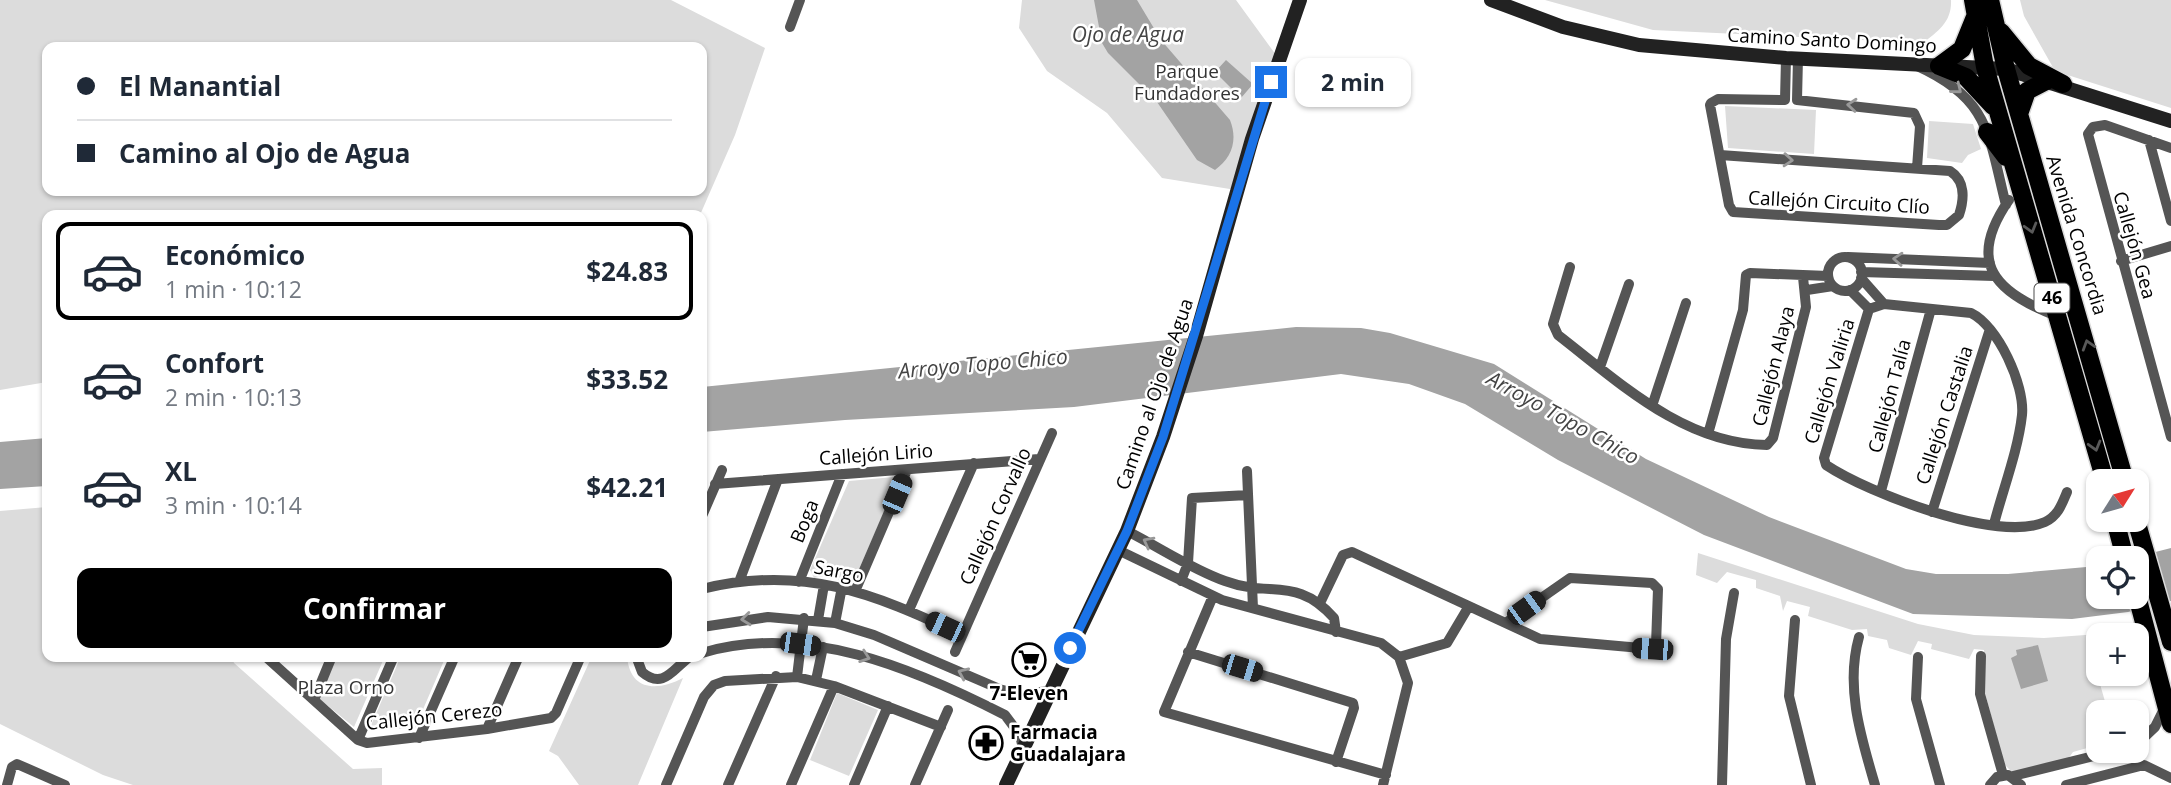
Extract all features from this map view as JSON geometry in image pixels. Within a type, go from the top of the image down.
[{"type":"main road","points":[[1981,5],[1962,49],[1939,66],[1973,82],[1999,115]]},
{"type":"main road","points":[[1981,5],[2016,54],[2036,71],[2056,82]]},
{"type":"main road","name":"Avenida Concordia","points":[[1981,5],[1996,68],[1999,115],[2102,469]]},
{"type":"main road","points":[[1996,68],[2017,130],[2027,143]]},
{"type":"main road","name":"Avenida Concordia","points":[[1996,68],[2019,114],[2122,469]]},
{"type":"main road","points":[[2019,114],[2027,91],[2056,82]]},
{"type":"main road","points":[[1987,132],[2013,166]]},
{"type":"main road","points":[[2139,532],[2171,642]]},
{"type":"main road","points":[[2141,609],[2171,724]]},
{"type":"street","points":[[790,27],[800,0]]},
{"type":"street","name":"Camino al Ojo de Agua","points":[[1006,785],[1127,531],[1180,386],[1252,139],[1300,0]]},
{"type":"street","name":"Camino Santo Domingo","points":[[1491,0],[1598,38],[1650,47],[1792,58],[1996,68],[2056,82],[2171,121]]},
{"type":"street","name":"Callejón Circuito Clío","points":[[1720,155],[1950,171],[1958,177],[1963,196],[1959,215],[1954,221],[1939,225],[1737,213],[1729,205],[1720,155],[1712,101],[1785,100],[1792,58]]},
{"type":"street","name":"Callejón Circuito Clío","points":[[1792,58],[1797,100],[1913,113],[1920,126],[1917,168]]},
{"type":"street","points":[[1911,64],[1942,78],[1964,94],[1987,132],[2006,205]]},
{"type":"street","name":"Callejón Gea","points":[[2149,140],[2098,125],[2090,131],[2088,143],[2171,437]]},
{"type":"street","points":[[2149,140],[2171,148]]},
{"type":"street","points":[[2149,140],[2171,221]]},
{"type":"street","points":[[2019,186],[2006,205],[1992,235],[1990,263],[1994,276],[2017,299],[2057,316]]},
{"type":"street","points":[[2121,261],[2171,246]]},
{"type":"street","points":[[1831,281],[1833,261],[1848,257],[1994,276]]},
{"type":"street","points":[[1848,257],[1858,263],[1861,275],[1884,304]]},
{"type":"street","points":[[1850,290],[1861,275],[1990,263]]},
{"type":"street","points":[[1570,267],[1553,327],[1652,406],[1683,425],[1709,434],[1743,310],[1746,275],[1750,273],[1831,281],[1850,290],[1869,309],[1884,304],[1971,313],[1990,329],[2003,346],[2022,407],[1994,524]]},
{"type":"street","name":"Callejón Alaya","points":[[1709,434],[1750,445],[1767,445],[1773,438],[1807,307],[1807,290],[1803,277]]},
{"type":"street","points":[[1807,290],[1831,281]]},
{"type":"street","points":[[1600,367],[1629,284]]},
{"type":"street","points":[[1652,406],[1686,303]]},
{"type":"street","name":"Callejón Valiria","points":[[1869,309],[1824,462],[1829,468],[1881,491]]},
{"type":"street","name":"Callejón Talía","points":[[1881,491],[1931,309]]},
{"type":"street","name":"Callejón Castalia","points":[[1932,512],[1990,329]]},
{"type":"street","name":"Callejón Corvallo","points":[[956,652],[1052,433]]},
{"type":"street","name":"Callejón Lirio","points":[[715,484],[1039,459]]},
{"type":"street","points":[[909,610],[974,463]]},
{"type":"street","points":[[707,504],[722,470]]},
{"type":"street","points":[[856,589],[907,470]]},
{"type":"street","points":[[1247,471],[1255,590],[1253,608]]},
{"type":"street","name":"Boga","points":[[799,582],[842,474]]},
{"type":"street","points":[[739,582],[778,479]]},
{"type":"street","points":[[1881,491],[1932,512],[1994,524],[2036,524],[2048,521],[2057,513],[2067,492]]},
{"type":"street","points":[[1181,581],[1188,563],[1192,498],[1248,495]]},
{"type":"street","points":[[1127,531],[1217,578],[1255,590],[1294,590],[1320,603],[1334,618],[1336,632]]},
{"type":"street","points":[[1118,550],[1213,596],[1381,643],[1399,657],[1408,683],[1384,780],[1336,762],[1167,714],[1163,709],[1213,596]]},
{"type":"street","points":[[1320,603],[1343,555],[1352,552],[1547,641],[1652,649],[1656,645],[1658,589],[1652,583],[1570,578],[1507,622]]},
{"type":"street","name":"Sargo","points":[[707,588],[739,582],[799,582],[856,589],[962,635]]},
{"type":"street","points":[[818,620],[824,584]]},
{"type":"street","points":[[835,623],[842,587]]},
{"type":"street","points":[[1722,785],[1726,639],[1734,593]]},
{"type":"street","points":[[1399,657],[1447,643],[1469,606]]},
{"type":"street","points":[[707,626],[744,619],[804,618],[835,623],[874,635],[1002,690],[1026,695],[1051,690]]},
{"type":"street","points":[[797,677],[804,618]]},
{"type":"street","points":[[1795,620],[1789,696],[1811,785]]},
{"type":"street","points":[[1859,638],[1853,659],[1854,695],[1861,736],[1875,785]]},
{"type":"street","points":[[707,652],[757,642],[800,644],[860,654],[993,709],[1011,721],[1020,736],[1023,751]]},
{"type":"street","points":[[816,680],[823,647]]},
{"type":"street","points":[[1188,652],[1353,703],[1354,708],[1336,762]]},
{"type":"street","points":[[1981,656],[1980,694],[2012,779]]},
{"type":"street","points":[[1918,657],[1916,699],[1940,785]]},
{"type":"street","name":"Callejón Cerezo","points":[[272,662],[358,740],[367,743],[487,729],[554,715],[578,662]]},
{"type":"street","points":[[314,700],[330,662]]},
{"type":"street","points":[[358,740],[391,662]]},
{"type":"street","points":[[419,738],[452,662]]},
{"type":"street","points":[[487,729],[516,662]]},
{"type":"street","points":[[638,662],[642,672],[658,679],[672,675],[685,662]]},
{"type":"street","points":[[728,785],[776,676]]},
{"type":"street","points":[[666,785],[710,688],[724,681],[776,676],[816,680],[941,727]]},
{"type":"street","points":[[791,785],[834,685]]},
{"type":"street","points":[[993,709],[1002,690]]},
{"type":"street","points":[[2149,733],[2155,727],[2166,704]]},
{"type":"street","points":[[854,785],[888,706]]},
{"type":"street","points":[[915,785],[948,710]]},
{"type":"street","points":[[1990,785],[2086,758]]},
{"type":"street","points":[[2088,763],[2092,778]]},
{"type":"street","points":[[7,785],[12,767],[18,764],[65,785]]},
{"type":"street","points":[[2066,785],[2144,765],[2171,778]]},
{"type":"green space","points":[[0,0],[671,0],[765,48],[735,135],[702,210],[42,210],[42,383],[0,390]]},
{"type":"green space","name":"Parque Fundadores","points":[[1022,0],[1236,0],[1279,59],[1236,190],[1162,178],[1107,113],[1047,71],[1019,28]]},
{"type":"green space","points":[[1545,0],[1951,0],[1951,8],[1947,20],[1939,30],[1923,43],[1653,30]]},
{"type":"green space","points":[[2020,0],[2171,0],[2171,108],[2055,71],[2024,16]]},
{"type":"green space","points":[[1725,106],[1816,110],[1814,154],[1728,148]]},
{"type":"green space","points":[[1929,121],[1973,124],[1981,149],[1968,155],[1962,163],[1927,158]]},
{"type":"green space","points":[[894,477],[896,484],[854,581],[846,584],[829,575],[814,578],[810,570],[849,481]]},
{"type":"green space","points":[[42,507],[42,662],[234,662],[353,769],[382,768],[382,785],[133,785],[103,775],[0,724],[0,511]]},
{"type":"green space","points":[[1698,553],[1918,624],[1974,635],[2044,638],[2086,635],[2086,686],[2101,686],[2105,700],[2086,700],[2086,748],[2073,752],[2068,759],[2013,773],[2004,764],[1985,693],[1984,650],[1974,649],[1969,659],[1931,649],[1932,644],[1918,641],[1911,655],[1889,648],[1887,640],[1868,636],[1867,629],[1852,630],[1808,616],[1810,607],[1787,601],[1783,611],[1780,596],[1756,588],[1756,580],[1727,572],[1717,583],[1696,575]]},
{"type":"green space","name":"Plaza Orno","points":[[332,662],[382,662],[354,727],[317,697]]},
{"type":"green space","points":[[398,662],[443,662],[415,728],[369,730]]},
{"type":"green space","points":[[589,662],[628,662],[634,676],[647,685],[664,685],[683,678],[638,785],[579,785],[558,756],[549,751]]},
{"type":"green space","points":[[837,693],[878,710],[849,776],[810,760]]},
{"type":"water","name":"Ojo de Agua","points":[[1094,0],[1137,0],[1161,40],[1230,120],[1232,148],[1226,160],[1215,170],[1197,160],[1157,102],[1108,53],[1102,43]]},
{"type":"water","points":[[1226,60],[1253,84],[1241,98],[1215,72]]},
{"type":"water","name":"Arroyo Topo Chico","points":[[1296,327],[1361,328],[1390,333],[1494,364],[1646,459],[1769,517],[1906,569],[1936,574],[2008,574],[2086,567],[2086,609],[2140,609],[2072,619],[1913,614],[1704,535],[1558,460],[1465,404],[1409,384],[1341,374],[1074,407],[845,420],[707,432],[707,386]]},
{"type":"water","points":[[42,438],[42,486],[0,489],[0,442]]},
{"type":"water","points":[[2171,548],[2171,601],[2149,607],[2149,554]]},
{"type":"water","points":[[2038,645],[2048,681],[2021,689],[2011,658],[2017,655],[2016,650]]},
{"type":"place","name":"7-Eleven","points":[[1029,660]]},
{"type":"place","name":"Farmacia Guadalajara","points":[[986,743]]},
{"type":"route","points":[[1070,648],[1127,531],[1163,437],[1196,336],[1236,190],[1271,82]]}]
